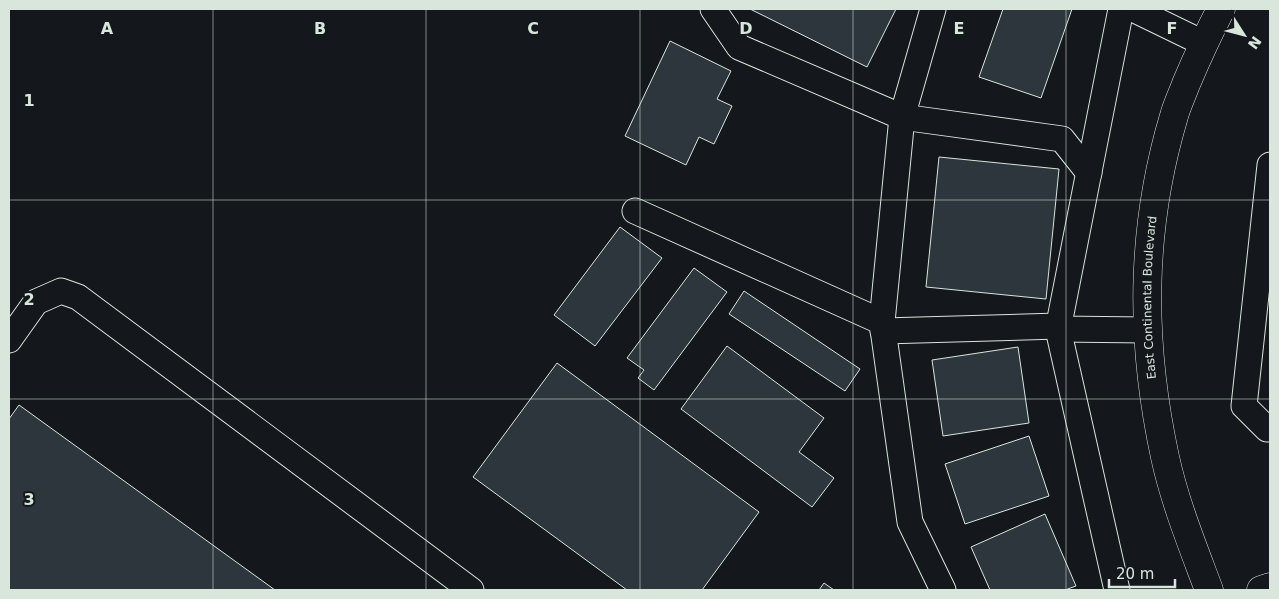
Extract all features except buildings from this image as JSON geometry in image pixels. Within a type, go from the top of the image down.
[{"type":"main road","name":"East Continental Boulevard","points":[[1209,590],[1182,520],[1165,458],[1153,394],[1147,330],[1147,259],[1155,189],[1174,114],[1203,43],[1221,9]]},
{"type":"main road","points":[[1262,590],[1270,587]]},
{"type":"lane","points":[[713,9],[739,47],[902,117],[1062,139],[1089,173]]},
{"type":"lane","points":[[933,9],[902,117],[882,327],[910,522],[943,590]]},
{"type":"lane","points":[[1117,590],[1058,327],[1121,9]]},
{"type":"lane","points":[[1133,9],[1203,43]]},
{"type":"lane","points":[[1270,165],[1244,406],[1267,429],[1270,429]]},
{"type":"lane","points":[[635,211],[882,327],[1058,327],[1147,330]]},
{"type":"lane","points":[[9,340],[36,302],[61,291],[78,297],[471,590]]}]
